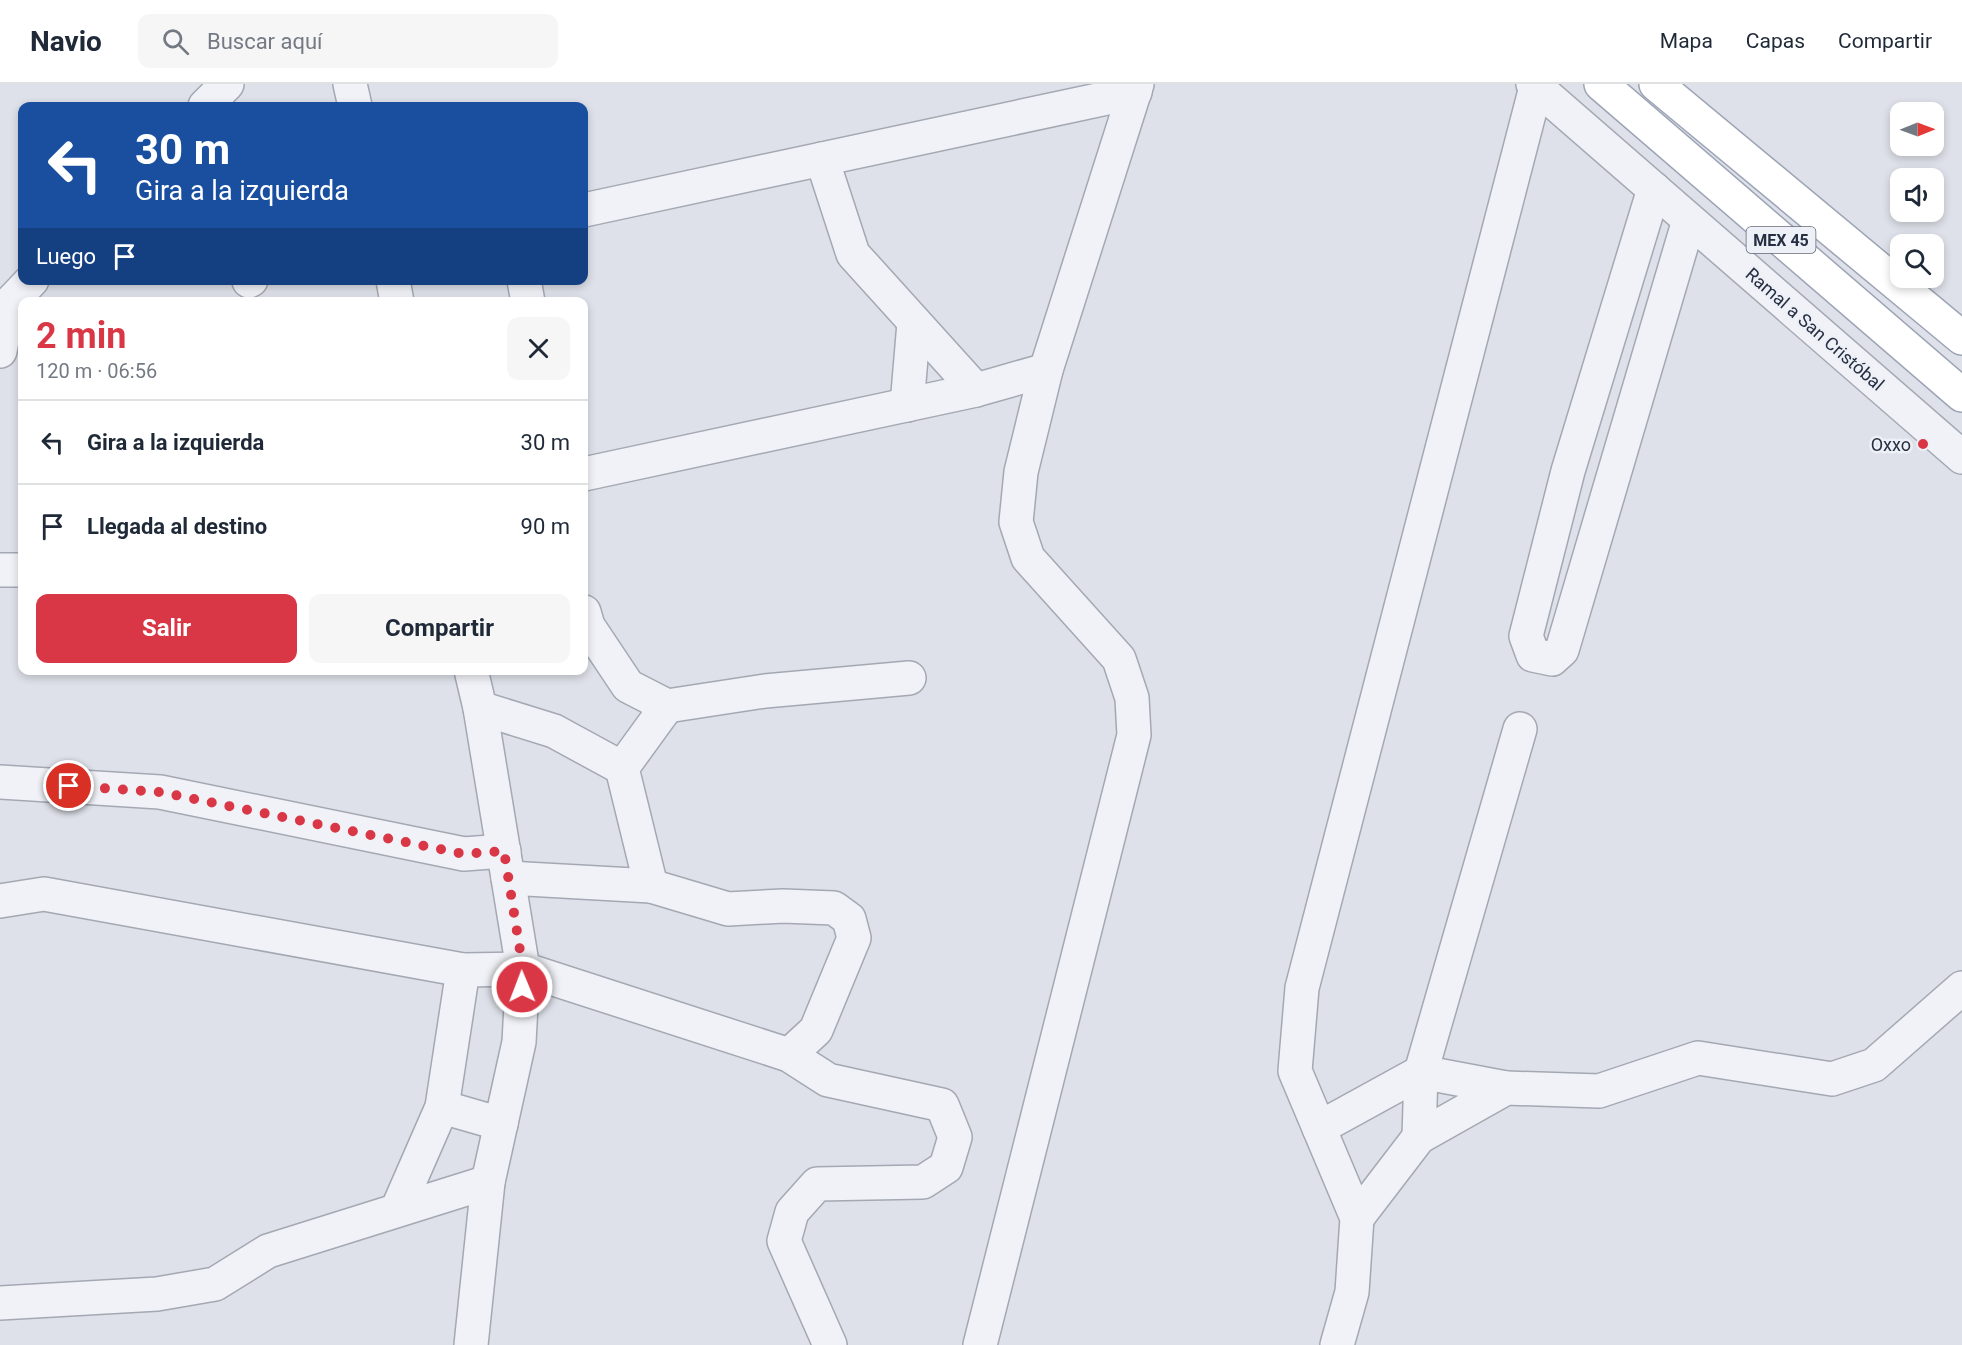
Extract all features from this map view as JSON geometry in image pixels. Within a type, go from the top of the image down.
[{"type":"main road","name":"MEX 45","points":[[1601,84],[1962,395]]},
{"type":"main road","name":"MEX 45","points":[[1656,84],[1962,338]]},
{"type":"street","points":[[209,102],[227,84]]},
{"type":"street","points":[[350,84],[354,102]]},
{"type":"street","points":[[1337,1345],[1352,1292],[1357,1218],[1295,1071],[1302,988],[1535,85]]},
{"type":"street","name":"Ramal a San Cristóbal","points":[[1535,85],[1962,457]]},
{"type":"street","points":[[588,209],[1136,88]]},
{"type":"street","points":[[980,1345],[1134,735],[1132,698],[1119,659],[1029,558],[1016,522],[1021,472],[1046,370],[1136,88]]},
{"type":"street","points":[[822,159],[853,254],[976,390]]},
{"type":"street","points":[[1654,189],[1563,493],[1526,636],[1533,656],[1552,659],[1562,650],[1689,219]]},
{"type":"street","points":[[0,351],[4,302],[26,285]]},
{"type":"street","points":[[907,405],[914,323]]},
{"type":"street","points":[[588,473],[976,390],[1046,370]]},
{"type":"street","points":[[0,570],[18,570]]},
{"type":"street","points":[[588,626],[628,686],[667,706],[765,691],[909,678]]},
{"type":"street","points":[[471,1345],[488,1182],[519,1042],[523,969],[480,708],[472,675]]},
{"type":"street","points":[[622,768],[667,706]]},
{"type":"street","points":[[480,708],[554,731],[622,768],[651,886]]},
{"type":"street","points":[[1419,1137],[1421,1072],[1520,729]]},
{"type":"street","points":[[0,782],[160,792],[506,864],[651,886],[728,909],[783,906],[834,908],[849,919],[854,938],[816,1030],[789,1055]]},
{"type":"street","points":[[0,901],[44,894],[463,970],[523,969],[789,1055],[828,1080],[942,1106],[955,1137],[946,1167],[923,1182],[817,1184],[792,1212],[784,1241],[830,1345]]},
{"type":"street","points":[[398,1210],[442,1107],[463,970]]},
{"type":"street","points":[[1319,1128],[1421,1072],[1506,1088],[1599,1091],[1698,1058],[1832,1079],[1874,1065],[1962,988]]},
{"type":"street","points":[[1357,1218],[1419,1137],[1506,1088]]},
{"type":"street","points":[[442,1107],[501,1124]]},
{"type":"street","points":[[0,1303],[157,1294],[215,1284],[268,1251],[488,1182]]},
{"type":"place","name":"Oxxo","points":[[1923,444]]},
{"type":"route","points":[[69,786],[160,792],[464,854],[504,851],[523,969],[522,987]]}]
